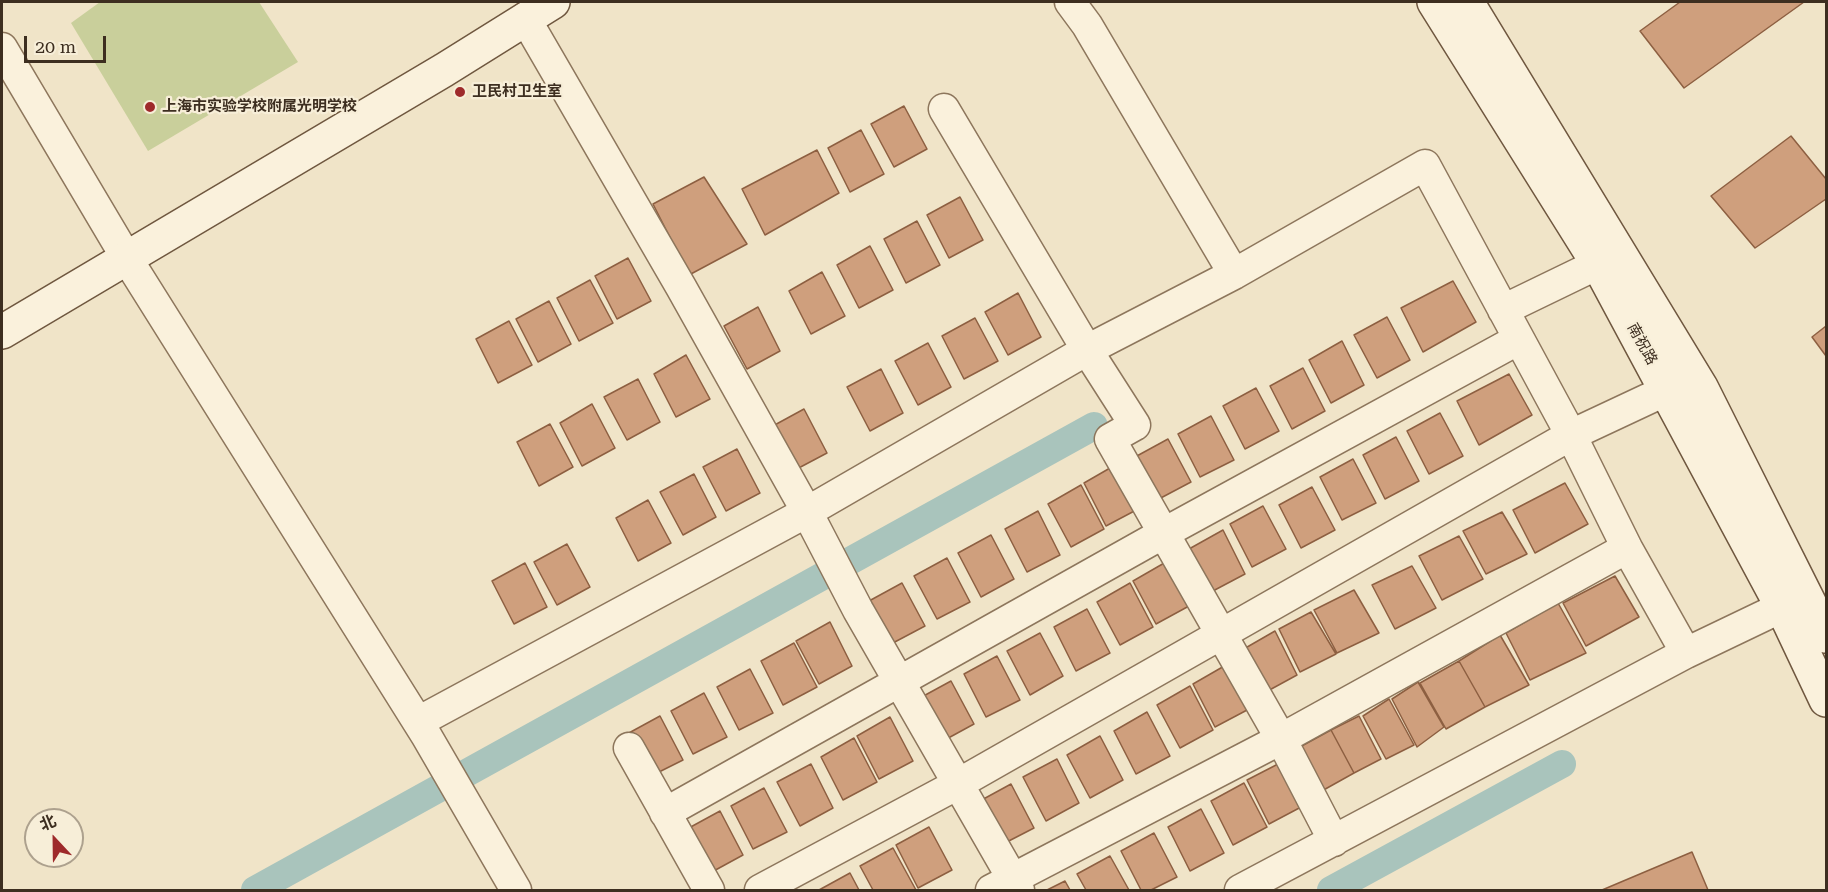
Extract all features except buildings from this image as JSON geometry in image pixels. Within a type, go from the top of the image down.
[{"type":"main road","points":[[2,332],[444,70],[553,2]]},
{"type":"main road","name":"南祝路","points":[[1434,2],[1598,264],[1667,390],[1825,692]]},
{"type":"main road","name":"南祝路","points":[[1467,2],[1701,387],[1827,636]]},
{"type":"street","points":[[1070,2],[1087,25],[1234,274]]},
{"type":"street","points":[[525,18],[681,287],[811,518],[858,609],[958,784],[1007,887],[1627,548]]},
{"type":"street","points":[[2,48],[126,257],[422,729],[516,891]]},
{"type":"street","points":[[944,109],[1087,350],[1135,425],[1110,439],[1281,739],[1334,841]]},
{"type":"street","points":[[422,729],[811,518],[1087,350],[1234,274],[1425,165],[1570,435],[1627,548],[1686,653]]},
{"type":"street","points":[[1503,310],[1598,264]]},
{"type":"street","points":[[665,813],[1164,533],[1519,339]]},
{"type":"street","points":[[760,891],[958,784],[1570,435],[1667,390]]},
{"type":"street","points":[[1240,891],[1686,653],[1782,607]]},
{"type":"street","points":[[629,748],[709,891]]},
{"type":"green space","name":"上海市实验学校附属光明学校","points":[[100,2],[259,2],[298,62],[148,151],[71,23]]},
{"type":"waterway","points":[[255,890],[1094,426]]},
{"type":"waterway","points":[[1331,890],[1562,764]]},
{"type":"place","name":"卫民村卫生室","points":[[460,92]]},
{"type":"place","name":"上海市实验学校附属光明学校","points":[[150,107]]}]
